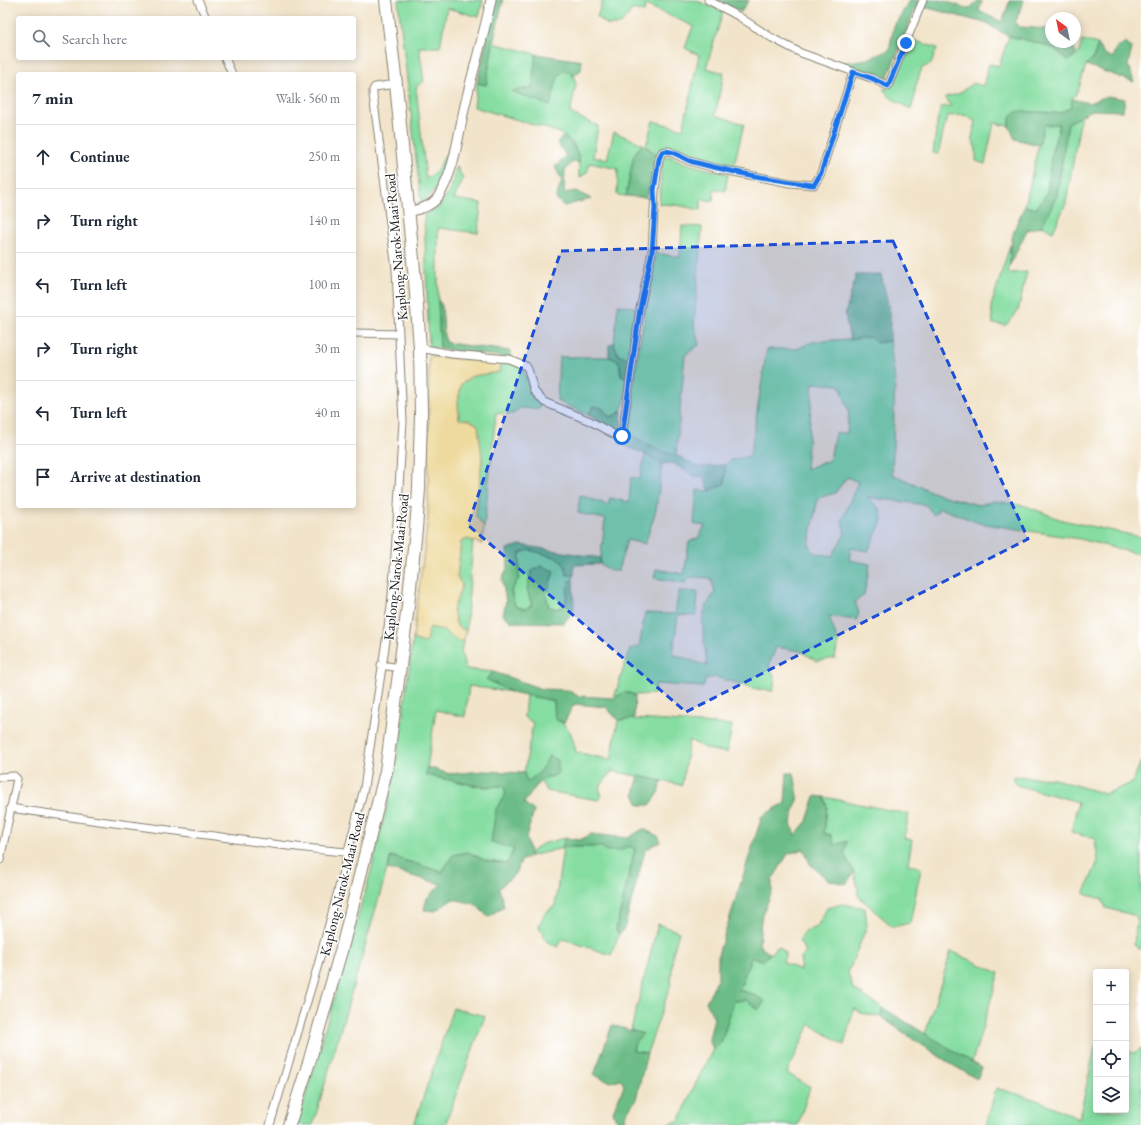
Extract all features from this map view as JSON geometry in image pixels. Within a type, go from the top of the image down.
[{"type":"highway","name":"Kaplong-Narok-Maai Road","points":[[289,1125],[310,1059],[343,944],[386,771],[408,606],[418,503],[421,414],[420,348],[396,84],[386,0]]},
{"type":"street","points":[[198,0],[205,16]]},
{"type":"street","points":[[408,212],[432,204],[437,198],[452,167],[466,100],[491,0]]},
{"type":"street","points":[[708,0],[738,16],[772,38],[801,53],[871,78],[888,86],[923,0]]},
{"type":"street","points":[[226,60],[231,72]]},
{"type":"street","points":[[420,348],[452,354],[509,359],[517,362],[528,369],[534,391],[544,402],[590,422],[615,435],[622,436],[640,309],[652,252],[655,208],[654,190],[659,159],[662,152],[669,151],[689,161],[719,169],[790,183],[814,185],[821,173],[853,72]]},
{"type":"street","points":[[270,1125],[318,965],[364,788],[381,665],[391,607],[402,421],[399,334],[396,269],[373,95],[376,87],[396,84]]},
{"type":"street","points":[[356,333],[399,334]]},
{"type":"street","points":[[398,504],[418,503]]},
{"type":"street","points":[[381,665],[400,668]]},
{"type":"street","points":[[0,777],[14,776],[17,778],[0,860]]},
{"type":"street","points":[[10,808],[120,825],[310,849],[347,852]]},
{"type":"highlighted area","points":[[893,241],[1028,539],[686,712],[468,525],[561,251]]},
{"type":"green space","points":[[398,0],[483,0],[479,17],[447,8],[440,47],[419,47],[424,81],[416,87],[426,179],[436,172],[450,147],[438,184],[431,195],[421,202]]},
{"type":"green space","points":[[495,0],[503,0],[493,43],[486,85],[477,83]]},
{"type":"green space","points":[[603,0],[695,0],[723,12],[706,68],[724,73],[715,115],[744,124],[733,169],[690,159],[669,147],[662,148],[657,155],[646,146],[653,121],[683,129],[699,55],[685,48],[693,26],[646,5],[644,12],[633,9],[620,25],[608,25],[597,17]]},
{"type":"green space","points":[[717,0],[749,0],[741,12]]},
{"type":"green space","points":[[910,0],[919,0],[886,81],[842,63],[867,59],[889,50],[894,26]]},
{"type":"green space","points":[[927,0],[942,0],[969,9],[977,1],[982,1],[979,11],[1002,22],[1010,0],[1024,0],[1015,23],[1020,27],[1045,29],[1045,45],[1009,36],[985,23],[924,7]]},
{"type":"green space","points":[[1009,36],[1041,43],[1045,45],[1045,48],[1055,49],[1068,61],[1079,53],[1082,40],[1098,44],[1094,57],[1086,65],[1078,91],[1072,99],[1071,107],[1060,113],[1011,115],[1009,126],[994,123],[985,164],[976,161],[976,150],[972,137],[976,122],[965,115],[947,116],[938,154],[933,153],[938,117],[941,107],[951,106],[945,97],[958,94],[973,83],[983,86],[989,64],[999,66]]},
{"type":"green space","points":[[913,40],[937,48],[931,64],[922,68],[915,88],[915,96],[911,109],[891,98],[883,89],[889,88],[893,84]]},
{"type":"green space","points":[[1126,42],[1132,48],[1128,65],[1134,82],[1086,65],[1094,57],[1098,44],[1103,53],[1112,58],[1116,48]]},
{"type":"green space","points":[[493,43],[536,54],[532,88],[512,91],[550,105],[558,76],[565,70],[574,76],[576,85],[570,113],[598,126],[593,157],[607,159],[614,132],[643,144],[634,154],[626,196],[617,195],[618,169],[590,163],[587,172],[579,177],[579,158],[573,143],[558,132],[474,107],[477,83],[486,85]]},
{"type":"green space","points":[[1052,48],[1074,48],[1076,54],[1068,61]]},
{"type":"green space","points":[[536,54],[582,61],[581,70],[574,76],[565,70],[558,76],[550,106],[511,91],[532,88]]},
{"type":"green space","points":[[1107,96],[1125,99],[1123,111],[1092,110],[1068,123],[1057,195],[1042,226],[1027,230],[1010,265],[1013,234],[1025,206],[1036,209],[1047,193],[1052,151],[1060,124],[1044,125],[1039,145],[1015,139],[1009,126],[1011,115],[1019,111],[1060,113],[1071,107],[1072,99],[1089,103]]},
{"type":"green space","points":[[1081,116],[1066,203],[1053,232],[1042,226],[1057,195],[1068,123]]},
{"type":"green space","points":[[1060,124],[1052,151],[1047,193],[1036,209],[1025,206],[1043,125]]},
{"type":"green space","points":[[564,136],[570,141],[578,155],[579,163],[572,162],[565,171],[564,193],[577,191],[591,199],[564,206],[556,199],[562,180],[555,167],[566,156],[557,142]]},
{"type":"green space","points":[[643,144],[657,155],[651,198],[626,196],[634,154]]},
{"type":"green space","points":[[670,156],[685,163],[728,174],[725,191],[714,189],[713,201],[702,199],[700,210],[677,205],[659,204],[662,161],[664,157]]},
{"type":"green space","points":[[457,166],[463,179],[454,199],[481,203],[478,233],[438,228],[440,349],[429,347],[424,214],[438,208],[449,191]]},
{"type":"green space","points":[[682,226],[702,227],[694,324],[699,345],[685,355],[676,455],[663,452],[627,433],[640,341],[656,253],[680,257]]},
{"type":"green space","points":[[1010,245],[1010,265],[1008,273],[1027,272],[1018,311],[1006,325],[993,324],[991,306]]},
{"type":"green space","points":[[856,275],[881,275],[890,312],[890,341],[876,343],[870,337],[850,340],[845,315]]},
{"type":"green space","points":[[438,300],[442,305],[444,336],[447,343],[509,351],[513,358],[440,349]]},
{"type":"green space","points":[[618,305],[635,307],[629,359],[618,355],[614,343]]},
{"type":"green space","points":[[870,337],[876,343],[890,341],[895,381],[892,474],[937,494],[978,505],[995,501],[1026,506],[1062,520],[1141,537],[1141,555],[1080,539],[979,523],[940,508],[934,515],[926,505],[867,497],[881,510],[882,521],[868,551],[851,548],[849,560],[870,564],[864,595],[855,602],[859,613],[856,620],[829,616],[838,642],[835,658],[817,661],[800,651],[776,647],[769,665],[775,678],[773,691],[757,689],[715,677],[706,679],[703,687],[656,684],[654,694],[635,695],[625,692],[614,698],[630,649],[639,647],[645,613],[675,614],[679,591],[698,592],[696,616],[678,615],[673,654],[707,666],[703,617],[704,612],[715,592],[711,578],[690,577],[686,583],[654,578],[656,569],[684,574],[689,542],[698,538],[705,526],[694,524],[697,490],[710,491],[725,483],[725,465],[731,460],[750,456],[767,349],[797,349],[812,342]],"holes":[[[813,383],[840,385],[849,411],[847,433],[835,433],[830,460],[806,469]],[[847,477],[858,482],[842,520],[845,534],[832,556],[815,553],[809,545],[818,498],[835,493]]]},
{"type":"green space","points":[[614,343],[618,355],[629,359],[626,377],[622,376],[619,361],[609,357],[609,345]]},
{"type":"green space","points":[[559,357],[609,357],[619,361],[621,376],[626,377],[625,402],[620,411],[609,417],[602,408],[594,406],[588,415],[557,401]]},
{"type":"green space","points":[[500,362],[517,365],[524,370],[531,395],[541,404],[538,409],[520,408],[513,414],[496,413],[484,527],[476,516],[482,459],[459,419],[458,402],[461,384],[472,376],[499,372]]},
{"type":"green space","points":[[594,406],[602,408],[609,417],[617,415],[622,410],[621,430],[615,431],[588,415]]},
{"type":"green space","points":[[627,433],[663,452],[676,455],[699,467],[725,465],[725,483],[710,491],[705,482],[705,477],[694,476],[672,463],[662,464],[645,454],[618,443],[624,440]]},
{"type":"green space","points":[[645,454],[662,464],[656,510],[645,544],[627,540],[618,571],[611,571],[600,564],[605,519],[578,513],[580,495],[608,505],[610,498],[629,502],[631,477],[640,479]]},
{"type":"green space","points":[[467,539],[473,541],[466,631],[457,626],[453,610],[462,585],[457,577],[461,542]]},
{"type":"green space","points":[[520,545],[600,558],[600,564],[574,565],[574,575],[567,575],[565,566],[558,558],[530,550],[520,553],[519,578],[511,591],[515,606],[525,609],[532,605],[527,590],[531,572],[541,566],[554,571],[546,596],[549,607],[558,609],[565,605],[569,582],[573,579],[574,609],[564,623],[512,622],[503,615],[506,601],[502,580],[508,567],[507,549]]},
{"type":"green space","points":[[530,550],[558,558],[566,566],[567,575],[574,575],[573,579],[569,582],[565,605],[558,609],[549,607],[546,596],[554,571],[541,566],[531,572],[527,590],[532,605],[525,609],[515,606],[511,591],[519,578],[520,553]]},
{"type":"green space","points":[[430,627],[442,630],[459,642],[464,640],[461,650],[465,669],[494,672],[486,679],[511,692],[469,686],[465,717],[436,710],[426,775],[483,787],[503,786],[506,793],[496,809],[514,849],[507,864],[486,861],[468,852],[453,855],[442,872],[391,856],[313,1125],[297,1125],[370,875],[395,773],[413,639],[425,642]]},
{"type":"green space","points":[[494,672],[542,689],[567,690],[578,696],[614,698],[625,692],[635,695],[634,719],[618,720],[606,707],[574,704],[564,723],[555,719],[554,701],[511,692],[486,679]]},
{"type":"green space","points":[[526,695],[554,701],[555,719],[568,728],[576,752],[611,760],[618,720],[634,719],[732,725],[727,753],[707,749],[689,740],[682,785],[612,771],[599,788],[602,796],[598,800],[547,791],[540,781],[539,773],[527,783],[524,773],[533,723],[524,717]]},
{"type":"green space","points":[[549,756],[558,760],[558,774],[540,781],[524,803],[534,811],[526,837],[531,856],[522,860],[514,875],[499,888],[504,906],[488,917],[475,904],[453,899],[435,911],[424,910],[427,898],[441,884],[387,869],[391,856],[442,872],[453,855],[468,852],[486,861],[507,864],[514,849],[491,842],[496,809],[506,793],[503,786],[483,787],[426,775],[427,767],[450,774],[484,771],[524,773],[527,782],[539,773]]},
{"type":"green space","points":[[1141,761],[1141,950],[1134,945],[1137,916],[1106,908],[1102,899],[1084,894],[1098,861],[1095,839],[1071,832],[1078,802],[1016,785],[1013,776],[1055,779],[1105,794],[1132,783]]},
{"type":"green space","points":[[787,773],[794,773],[798,796],[791,823],[795,835],[807,821],[815,796],[824,797],[827,807],[824,833],[831,835],[834,845],[847,841],[844,854],[854,872],[846,884],[828,880],[810,864],[804,849],[788,854],[772,880],[772,891],[761,919],[759,945],[770,954],[763,960],[751,958],[739,990],[752,994],[765,1001],[758,1010],[746,1000],[734,1001],[721,1043],[713,1049],[709,1039],[714,1018],[706,1002],[718,978],[718,955],[762,816],[785,803]]},
{"type":"green space","points":[[639,776],[662,781],[657,796],[650,805],[639,805],[634,794]]},
{"type":"green space","points":[[824,797],[909,814],[904,838],[912,840],[908,864],[921,868],[910,923],[893,927],[858,896],[856,879],[844,854],[847,842],[834,846],[824,833],[827,807]]},
{"type":"green space","points":[[643,829],[658,836],[661,842],[653,845],[645,851],[624,929],[619,934],[616,930],[635,849],[628,846],[620,851],[606,851],[602,847],[563,847],[564,838],[580,840],[591,834],[628,838]]},
{"type":"green space","points":[[564,838],[563,847],[628,846],[635,848],[616,930],[619,934],[611,955],[563,939],[558,947],[546,941],[539,926],[544,914],[555,906],[563,848],[531,856],[530,853],[542,844]]},
{"type":"green space","points":[[842,904],[865,908],[867,926],[848,973],[853,989],[883,1008],[881,1017],[861,1013],[854,1008],[844,1045],[810,1024],[787,1073],[810,1087],[798,1125],[665,1125],[680,1120],[690,1095],[713,1049],[721,1043],[734,1001],[764,1001],[752,994],[739,990],[751,958],[763,960],[778,946],[786,953],[783,962],[800,970],[801,957],[806,952],[799,941],[805,931],[817,927],[827,908]]},
{"type":"green space","points":[[658,924],[679,932],[673,953],[671,984],[647,1053],[633,1051],[635,1042],[643,1034],[631,1030]]},
{"type":"green space","points":[[951,951],[999,973],[972,1062],[925,1034]]},
{"type":"green space","points":[[453,1008],[485,1016],[445,1125],[414,1125]]},
{"type":"green space","points":[[883,1008],[982,1068],[977,1079],[949,1063],[881,1017]]},
{"type":"green space","points":[[612,1025],[643,1034],[635,1042],[633,1051],[647,1053],[636,1099],[625,1115],[626,1125],[621,1125],[621,1123],[615,1118],[613,1111],[624,1086],[621,1079],[610,1082],[594,1075]]},
{"type":"green space","points":[[1141,1048],[1141,1125],[986,1125],[996,1088],[1040,1101],[1079,1119],[1093,1056],[1093,1113],[1129,1113],[1129,1051],[1134,1053]]},
{"type":"sand","points":[[429,356],[500,362],[499,372],[472,376],[461,384],[458,402],[459,419],[469,420],[478,425],[482,459],[476,516],[484,527],[482,544],[467,539],[461,542],[457,577],[462,585],[453,610],[457,626],[466,631],[464,640],[459,642],[442,630],[430,627],[425,643],[413,639],[428,519]]},
{"type":"route","points":[[622,436],[640,309],[652,252],[655,208],[654,190],[660,154],[666,150],[689,161],[719,169],[790,183],[814,185],[816,184],[821,173],[853,72],[888,86],[906,43]]}]
